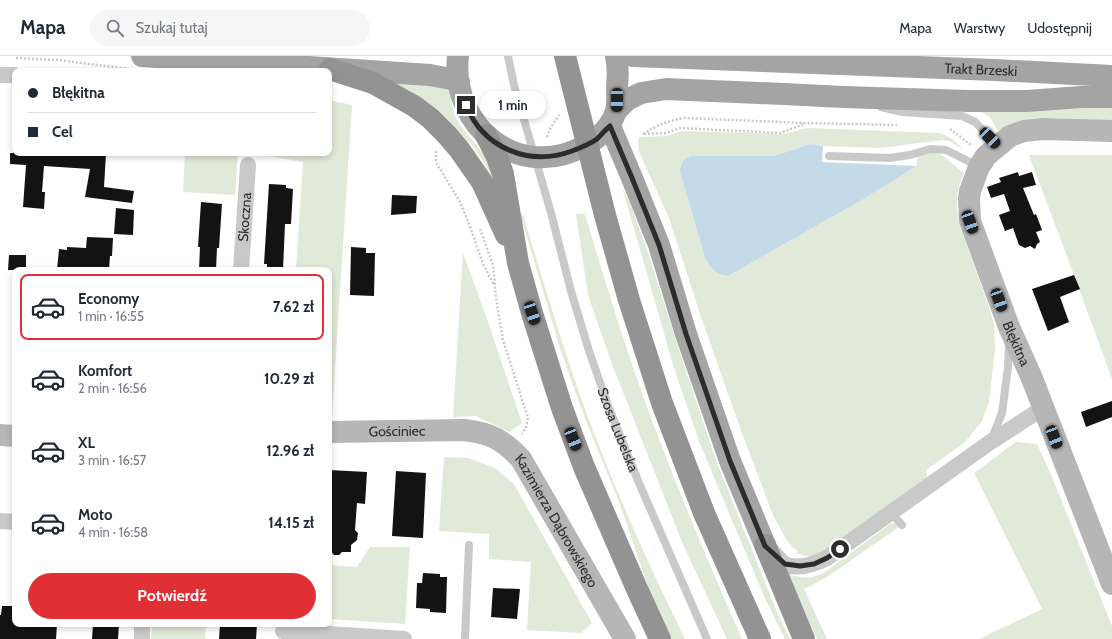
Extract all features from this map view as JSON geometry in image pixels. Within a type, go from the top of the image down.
[{"type":"highway","points":[[565,56],[605,215],[629,300],[662,403],[704,513],[760,639]]},
{"type":"highway","points":[[332,70],[373,83],[390,92],[414,106],[430,118],[447,135],[459,149],[482,182],[518,263]]},
{"type":"highway","points":[[486,135],[497,157],[503,174],[518,263],[532,313],[573,439],[636,589],[660,639]]},
{"type":"highway","points":[[765,546],[804,639]]},
{"type":"main road","points":[[458,56],[459,82],[463,97],[469,113],[477,126],[500,146],[512,152],[540,158],[579,149],[596,140],[628,100],[641,93],[666,89],[844,97],[1027,101],[1081,97],[1112,97]]},
{"type":"main road","points":[[616,56],[618,80],[613,118],[632,178],[659,245],[686,334],[730,461],[765,546]]},
{"type":"main road","name":"Trakt Brzeski","points":[[633,56],[1112,76]]},
{"type":"main road","points":[[139,63],[298,68]]},
{"type":"main road","points":[[332,69],[430,75],[459,82]]},
{"type":"street","points":[[988,156],[1010,136],[1024,131],[1064,129],[1112,132]]},
{"type":"street","name":"Błękitna","points":[[988,156],[970,191],[970,222],[1009,327],[1031,376],[1112,584]]},
{"type":"street","name":"Skoczna","points":[[241,267],[248,165]]},
{"type":"street","points":[[765,546],[785,564],[800,566],[814,564],[827,558],[989,443],[1043,408]]},
{"type":"street","name":"Gościniec","points":[[332,432],[464,430]]},
{"type":"street","name":"Kazimierza Dąbrowskiego","points":[[464,430],[490,436],[510,448],[521,459],[621,638]]},
{"type":"street","points":[[0,435],[12,436]]},
{"type":"street","points":[[0,521],[12,522]]},
{"type":"street","points":[[142,627],[142,639]]},
{"type":"street","points":[[283,631],[404,639]]},
{"type":"lane","name":"Szosa Lubelska","points":[[508,56],[514,85],[589,352],[609,408],[639,483],[707,639]]},
{"type":"lane","points":[[829,156],[889,158],[910,155],[930,149],[988,156],[975,122],[962,116],[902,112],[844,97]]},
{"type":"lane","points":[[989,443],[1002,414],[1008,361],[1009,327]]},
{"type":"lane","points":[[891,513],[902,525]]},
{"type":"lane","points":[[465,639],[469,545]]},
{"type":"path","points":[[14,58],[58,60],[106,67],[139,63]]},
{"type":"path","points":[[805,123],[780,133],[680,128],[667,133],[644,134],[660,124],[684,118],[898,125]]},
{"type":"path","points":[[947,128],[988,156]]},
{"type":"path","points":[[435,147],[436,162],[460,202],[483,264],[495,286]]},
{"type":"path","points":[[479,225],[493,264],[496,298],[503,340],[528,418]]},
{"type":"green space","points":[[386,78],[451,88],[451,100],[454,114],[460,125],[488,160],[499,182],[493,180],[485,164],[473,146],[436,110],[412,92]]},
{"type":"green space","points":[[1112,100],[1112,124],[1071,119],[1040,118],[1021,121],[997,131],[989,117],[984,113],[975,110]]},
{"type":"green space","points":[[332,101],[352,105],[332,417],[332,267],[296,267],[303,162],[269,156],[332,156]]},
{"type":"green space","points":[[808,128],[938,133],[949,137],[964,150],[949,141],[942,140],[881,148],[823,146],[810,144],[774,156],[691,156],[680,165],[680,172],[705,258],[728,276],[862,200],[917,166],[918,157],[928,153],[939,154],[964,173],[957,197],[959,224],[988,304],[994,325],[995,349],[989,402],[982,421],[965,442],[926,470],[926,479],[829,549],[813,556],[806,556],[796,553],[798,551],[792,547],[786,539],[773,515],[701,317],[669,218],[640,154],[638,143],[639,137],[667,136],[681,131],[785,134]]},
{"type":"green space","points":[[1029,155],[1112,155],[1112,379],[1074,275]]},
{"type":"green space","points":[[185,156],[238,156],[235,195],[183,192]]},
{"type":"green space","points":[[622,187],[630,203],[647,250],[717,463],[777,612],[790,639],[785,639],[765,598],[699,441],[674,368]]},
{"type":"green space","points":[[522,212],[588,417],[634,529],[685,639],[671,639],[652,598],[621,507],[581,408],[560,348],[521,217]]},
{"type":"green space","points":[[576,214],[585,214],[602,272],[650,416],[690,518],[742,639],[727,639],[682,542],[612,364],[588,295]]},
{"type":"green space","points":[[463,253],[522,423],[509,432],[476,416],[453,417]]},
{"type":"green space","points":[[1016,442],[1037,444],[1050,472],[1112,626],[1112,639],[979,639],[1042,609],[974,473]]},
{"type":"green space","points":[[444,457],[468,458],[495,468],[514,484],[592,623],[581,633],[527,630],[531,562],[489,559],[489,534],[439,531]]},
{"type":"green space","points":[[893,523],[897,524],[899,527],[827,577],[804,589],[827,639],[817,639],[786,575],[788,574],[807,578],[825,572]]},
{"type":"green space","points":[[370,547],[410,547],[405,624],[332,619],[332,565],[357,567]]},
{"type":"green space","points":[[152,627],[206,627],[205,639],[151,639]]},
{"type":"water","points":[[810,144],[823,146],[822,162],[917,166],[862,200],[728,276],[720,274],[714,270],[705,258],[680,172],[682,162],[691,156],[774,156]]},
{"type":"building","points":[[10,153],[12,153],[12,156],[106,156],[104,187],[134,191],[132,203],[85,197],[90,169],[44,166],[42,192],[45,192],[44,209],[23,207],[26,165],[10,164]]},
{"type":"building","points":[[1018,172],[1019,176],[1032,172],[1036,185],[1023,188],[1042,230],[1036,232],[1040,242],[1037,244],[1035,249],[1030,246],[1025,248],[1019,245],[1013,228],[1005,231],[999,215],[1010,211],[1004,194],[991,198],[987,187],[1001,182],[999,178]]},
{"type":"building","points":[[269,184],[286,185],[286,188],[293,189],[291,224],[285,224],[283,267],[267,267],[267,264],[264,264]]},
{"type":"building","points":[[392,195],[417,196],[416,213],[391,215]]},
{"type":"building","points":[[201,202],[222,204],[216,267],[199,267],[200,247],[198,247]]},
{"type":"building","points":[[116,208],[134,210],[133,235],[114,234]]},
{"type":"building","points":[[87,237],[113,238],[112,256],[110,256],[109,267],[57,267],[59,249],[67,250],[67,247],[86,248]]},
{"type":"building","points":[[351,247],[366,248],[366,253],[375,253],[374,296],[350,295]]},
{"type":"building","points":[[9,255],[26,255],[26,267],[12,267],[12,270],[8,270]]},
{"type":"building","points":[[1074,275],[1080,289],[1060,297],[1069,322],[1048,331],[1032,289]]},
{"type":"building","points":[[1112,401],[1112,417],[1086,427],[1081,412]]},
{"type":"building","points":[[332,470],[367,472],[365,504],[357,503],[355,530],[358,533],[357,540],[351,545],[351,552],[342,552],[339,555],[334,555],[332,553]]},
{"type":"building","points":[[396,471],[426,473],[423,538],[392,536]]},
{"type":"building","points":[[423,573],[440,574],[440,577],[447,577],[446,613],[430,612],[430,609],[416,608],[417,583],[422,583]]},
{"type":"building","points":[[493,588],[520,589],[517,619],[491,617]]},
{"type":"building","points":[[2,606],[12,606],[12,627],[57,627],[56,639],[0,639]]},
{"type":"building","points":[[93,627],[119,627],[118,639],[92,639]]},
{"type":"building","points":[[220,627],[257,627],[256,639],[219,639]]},
{"type":"route","points":[[466,105],[477,126],[500,146],[512,152],[540,158],[568,153],[579,149],[596,140],[610,126],[659,245],[686,334],[730,461],[765,546],[785,564],[800,566],[814,564],[827,558],[840,549]]}]
